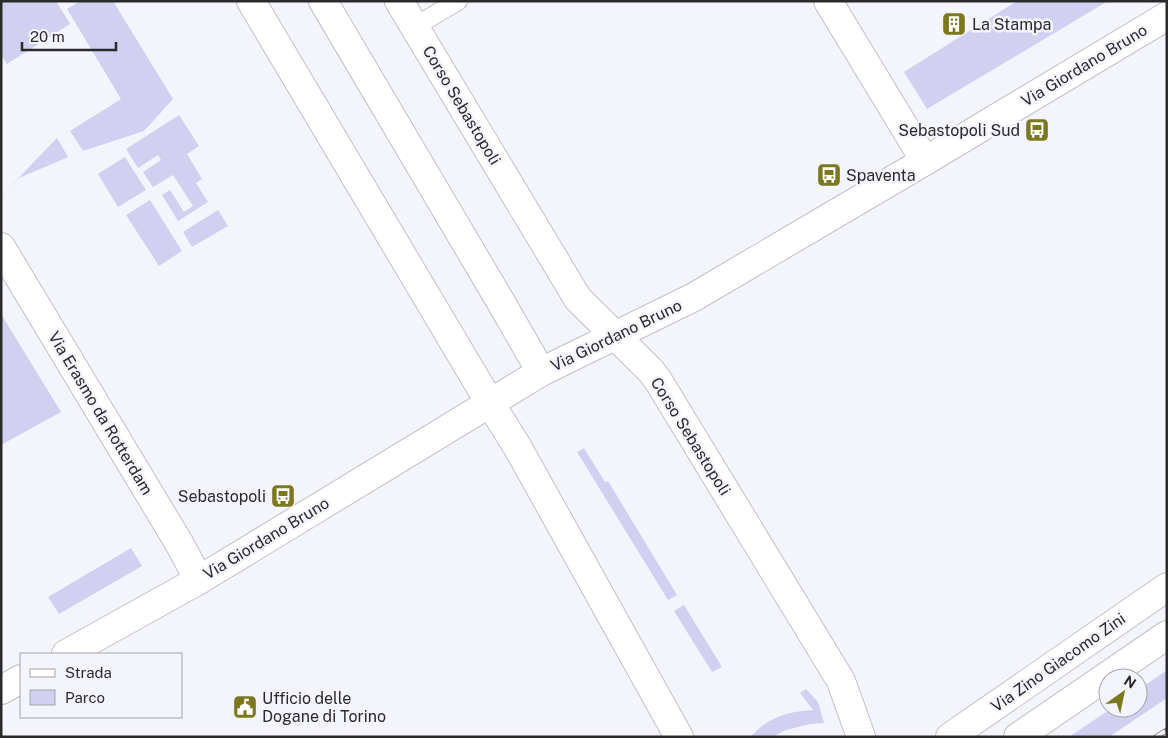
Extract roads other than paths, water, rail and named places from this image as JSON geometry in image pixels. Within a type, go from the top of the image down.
[{"type":"street","points":[[251,1],[518,448],[679,737]]},
{"type":"street","points":[[323,1],[541,372]]},
{"type":"street","name":"Corso Sebastopoli","points":[[399,1],[578,299],[651,371],[659,382],[840,681],[861,737]]},
{"type":"street","points":[[828,1],[926,161]]},
{"type":"street","name":"Via Giordano Bruno","points":[[68,653],[199,580],[541,372],[677,306],[926,161],[1167,16]]},
{"type":"street","name":"Via Erasmo da Rotterdam","points":[[1,247],[179,543],[199,580]]},
{"type":"street","name":"Via Zino Giacomo Zini","points":[[950,737],[1167,587]]},
{"type":"street","points":[[1018,737],[1167,636]]},
{"type":"street","points":[[1,690],[20,680]]},
{"type":"lane","points":[[414,27],[458,1]]},
{"type":"railway","points":[[1156,737],[1167,730]]},
{"type":"place","name":"La Stampa","points":[[954,24]]},
{"type":"place","name":"Sebastopoli Sud","points":[[1037,130]]},
{"type":"place","name":"Spaventa","points":[[829,175]]},
{"type":"place","name":"Sebastopoli","points":[[283,496]]},
{"type":"place","name":"Ufficio delle Dogane di Torino","points":[[245,707]]}]
